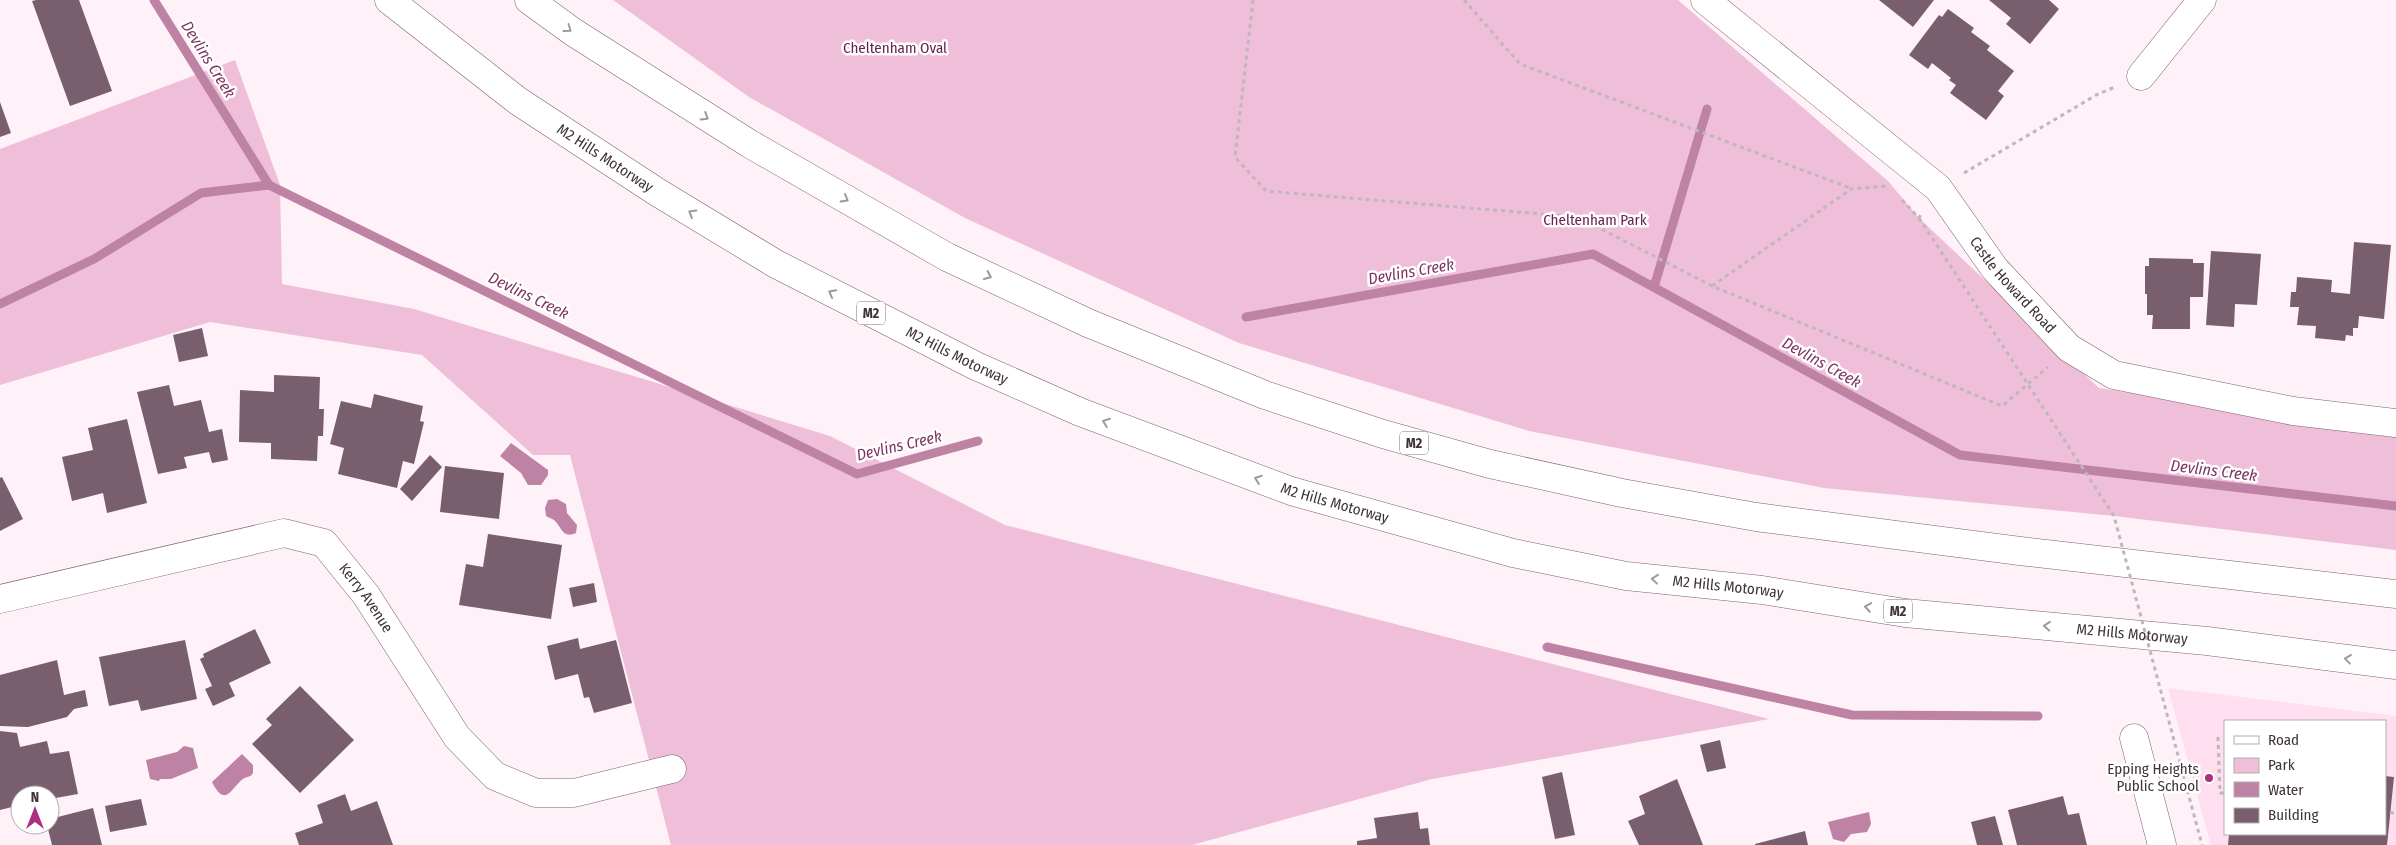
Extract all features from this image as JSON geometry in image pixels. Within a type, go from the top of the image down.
[{"type":"main road","name":"M2 Hills Motorway","points":[[389,0],[518,101],[657,192],[776,264],[968,362],[1080,412],[1291,491],[1513,553],[1626,576],[1762,590],[1905,612],[2207,641],[2396,665]]},
{"type":"main road","name":"M2","points":[[529,0],[581,38],[750,144],[947,257],[1096,327],[1265,395],[1383,434],[1490,464],[1622,493],[1756,517],[2030,552],[2396,594]]},
{"type":"main road","name":"Castle Howard Road","points":[[1705,0],[1938,188],[1995,269],[2069,348],[2114,375],[2293,411],[2396,423]]},
{"type":"main road","points":[[2141,76],[2202,0]]},
{"type":"main road","name":"Kerry Avenue","points":[[0,599],[284,533],[324,543],[366,594],[457,737],[494,776],[536,792],[574,793],[672,769]]},
{"type":"main road","points":[[2134,738],[2162,845]]},
{"type":"path","points":[[1253,0],[1235,157],[1266,191],[1578,216],[1712,286],[2002,406],[2069,348]]},
{"type":"path","points":[[1464,0],[1520,64],[1851,189],[1888,186]]},
{"type":"path","points":[[1938,188],[2098,94]]},
{"type":"path","points":[[1712,286],[1851,189]]},
{"type":"path","points":[[1900,199],[1919,218],[2114,516],[2202,845]]},
{"type":"path","points":[[2218,737],[2220,792],[2224,793]]},
{"type":"path","points":[[2390,812],[2396,814]]},
{"type":"shaded area","name":"Epping Heights Public School","points":[[2168,688],[2396,716],[2396,845],[2211,845]]},
{"type":"green space","name":"Cheltenham Park","points":[[613,0],[1678,0],[1888,181],[1919,218],[2099,388],[2396,434],[2396,550],[2114,516],[1824,488],[1529,431],[1239,343],[965,218],[749,97]],"holes":[[[1961,283],[1962,284],[2080,465]]]},
{"type":"green space","points":[[235,60],[280,185],[282,284],[414,309],[830,436],[1005,525],[1769,719],[1432,779],[1192,845],[671,845],[570,455],[533,455],[422,355],[210,322],[0,385],[0,149]]},
{"type":"water","points":[[511,443],[548,470],[548,475],[541,485],[528,485],[521,473],[500,456]]},
{"type":"water","points":[[557,499],[566,504],[567,513],[577,525],[576,533],[565,533],[554,520],[546,516],[545,508],[548,500]]},
{"type":"water","points":[[184,746],[193,748],[198,768],[171,779],[160,779],[159,781],[150,779],[146,760],[177,752]]},
{"type":"water","points":[[242,754],[253,765],[253,773],[239,782],[229,794],[221,794],[212,782]]},
{"type":"water","points":[[1869,812],[1871,824],[1867,832],[1851,834],[1844,842],[1833,839],[1828,822]]},
{"type":"building","points":[[79,0],[112,91],[70,106],[32,1]]},
{"type":"building","points":[[1879,0],[1934,0],[1913,27]]},
{"type":"building","points":[[1989,0],[2049,0],[2059,9],[2030,44],[2006,24],[2011,18]]},
{"type":"building","points":[[1948,9],[1974,28],[1971,32],[1990,46],[1987,50],[2014,71],[1998,91],[2004,96],[1986,120],[1950,93],[1956,85],[1949,80],[1951,78],[1932,63],[1928,69],[1909,55],[1939,15],[1942,17]]},
{"type":"building","points":[[0,102],[11,133],[0,137]]},
{"type":"building","points":[[2354,242],[2391,245],[2384,319],[2359,316],[2358,328],[2353,328],[2353,336],[2346,335],[2345,341],[2315,338],[2316,326],[2297,325],[2299,307],[2290,307],[2291,292],[2296,292],[2297,277],[2332,280],[2331,292],[2350,294]]},
{"type":"building","points":[[2211,251],[2261,254],[2257,305],[2235,304],[2234,327],[2206,325]]},
{"type":"building","points":[[2149,258],[2193,259],[2193,263],[2204,263],[2203,297],[2190,297],[2190,329],[2152,329],[2153,315],[2147,315],[2147,294],[2145,294],[2145,266],[2149,266]]},
{"type":"building","points":[[202,328],[208,356],[179,362],[173,335]]},
{"type":"building","points":[[274,375],[320,377],[319,409],[324,409],[323,436],[318,436],[317,461],[271,459],[271,443],[239,442],[240,390],[274,392]]},
{"type":"building","points":[[169,385],[174,406],[201,400],[209,432],[222,429],[228,460],[212,463],[209,452],[184,457],[187,468],[158,474],[137,392]]},
{"type":"building","points":[[374,394],[423,406],[420,421],[424,422],[414,464],[403,461],[397,488],[338,474],[344,448],[330,444],[341,401],[371,408]]},
{"type":"building","points":[[127,419],[147,503],[107,513],[103,493],[72,501],[62,457],[93,450],[88,428]]},
{"type":"building","points":[[430,455],[442,467],[412,501],[400,489]]},
{"type":"building","points":[[445,466],[504,473],[499,519],[440,512]]},
{"type":"building","points":[[2,477],[23,519],[0,531],[0,478]]},
{"type":"building","points":[[488,534],[562,545],[551,619],[459,605],[466,564],[483,567]]},
{"type":"building","points":[[594,583],[597,602],[573,607],[569,588]]},
{"type":"building","points":[[255,629],[271,663],[229,683],[235,696],[213,706],[205,689],[212,686],[200,659],[204,657],[203,654]]},
{"type":"building","points":[[578,638],[580,649],[616,640],[632,703],[594,713],[589,697],[584,698],[578,674],[555,680],[547,646]]},
{"type":"building","points":[[185,640],[197,699],[141,711],[138,700],[109,706],[99,657]]},
{"type":"building","points":[[57,660],[64,695],[85,690],[88,706],[74,709],[67,717],[28,727],[0,726],[0,675]]},
{"type":"building","points":[[300,686],[354,740],[300,793],[252,744],[272,725],[266,719]]},
{"type":"building","points":[[0,731],[17,733],[20,747],[47,741],[50,754],[69,751],[78,794],[60,797],[60,785],[10,785],[10,808],[0,810]]},
{"type":"building","points":[[1720,740],[1726,768],[1707,772],[1700,745]]},
{"type":"building","points":[[1562,772],[1575,835],[1555,839],[1542,777]]},
{"type":"building","points":[[2386,776],[2394,777],[2387,845],[2228,845],[2229,835],[2386,835]]},
{"type":"building","points":[[1677,779],[1703,845],[1639,845],[1628,821],[1645,814],[1639,796]]},
{"type":"building","points":[[345,794],[351,811],[377,801],[393,845],[299,845],[295,833],[323,823],[317,805]]},
{"type":"building","points":[[2063,796],[2068,815],[2079,813],[2087,845],[2017,845],[2008,810]]},
{"type":"building","points":[[141,799],[147,825],[110,832],[105,806]]},
{"type":"building","points":[[93,808],[102,845],[52,845],[50,835],[60,835],[60,816]]},
{"type":"building","points":[[1418,812],[1420,829],[1428,828],[1430,845],[1357,845],[1357,841],[1377,838],[1374,818]]},
{"type":"building","points":[[1995,816],[2003,845],[1977,845],[1971,822]]},
{"type":"building","points":[[1805,831],[1808,845],[1755,845],[1755,844]]},
{"type":"waterway","name":"Devlins Creek","points":[[154,0],[269,185],[857,474],[978,441]]},
{"type":"waterway","points":[[1654,287],[1707,109]]},
{"type":"waterway","points":[[0,304],[94,259],[201,193],[269,185]]},
{"type":"waterway","name":"Devlins Creek","points":[[1246,317],[1593,254],[1960,455],[2396,506]]},
{"type":"waterway","points":[[1547,647],[1852,715],[2038,716]]},
{"type":"place","name":"Epping Heights Public School","points":[[2209,778]]},
{"type":"park label","name":"Cheltenham Oval","points":[[895,48]]}]
